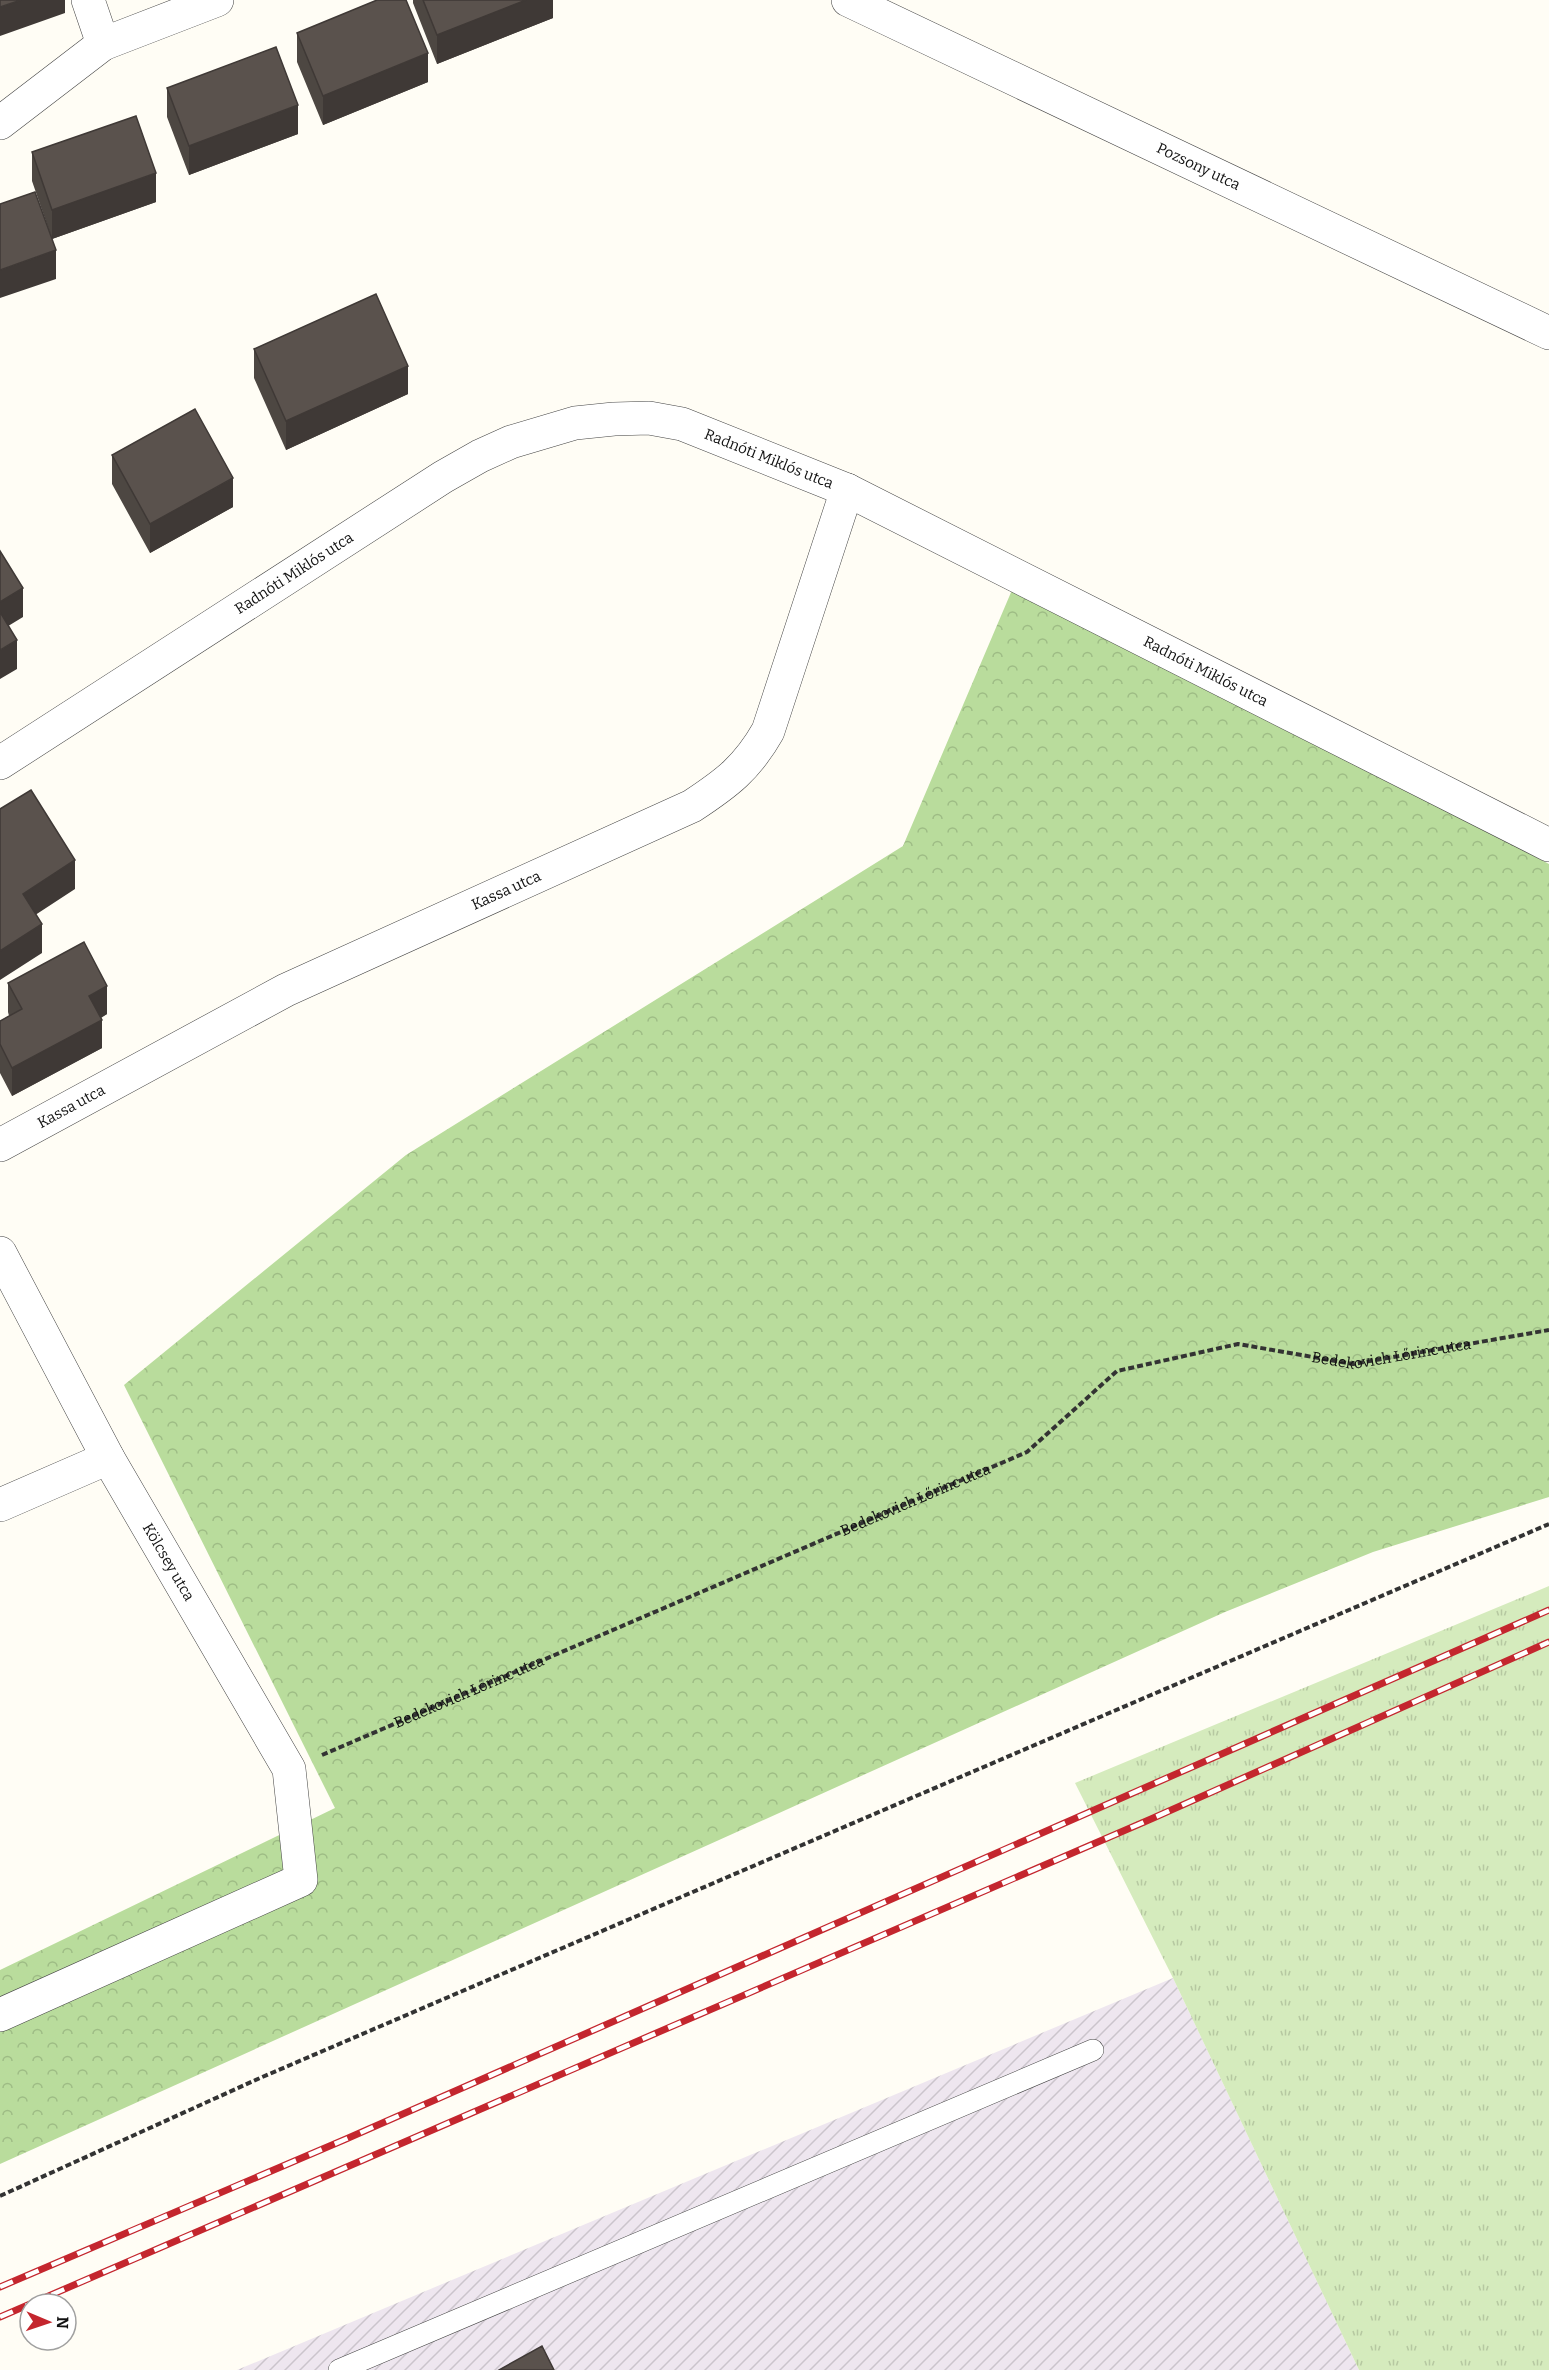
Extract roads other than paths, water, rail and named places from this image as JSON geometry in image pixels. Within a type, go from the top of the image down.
[{"type":"street","points":[[88,0],[103,44]]},
{"type":"street","points":[[0,123],[103,44],[217,0]]},
{"type":"street","name":"Pozsony utca","points":[[848,0],[1549,333]]},
{"type":"street","name":"Radnóti Miklós utca","points":[[0,763],[443,477],[480,456],[543,430],[574,423],[614,418],[649,418],[682,424],[847,490],[1549,845]]},
{"type":"street","name":"Kassa utca","points":[[0,1144],[286,990],[692,807],[717,790],[743,769],[756,753],[768,731],[847,490]]},
{"type":"street","name":"Kölcsey utca","points":[[0,1253],[108,1458],[289,1769],[301,1880],[0,2014]]},
{"type":"street","points":[[0,1505],[108,1458]]},
{"type":"lane","points":[[339,2370],[1093,2050]]},
{"type":"railway","points":[[0,2287],[346,2139],[1549,1610]]},
{"type":"railway","points":[[0,2317],[1151,1819],[1549,1642]]}]
